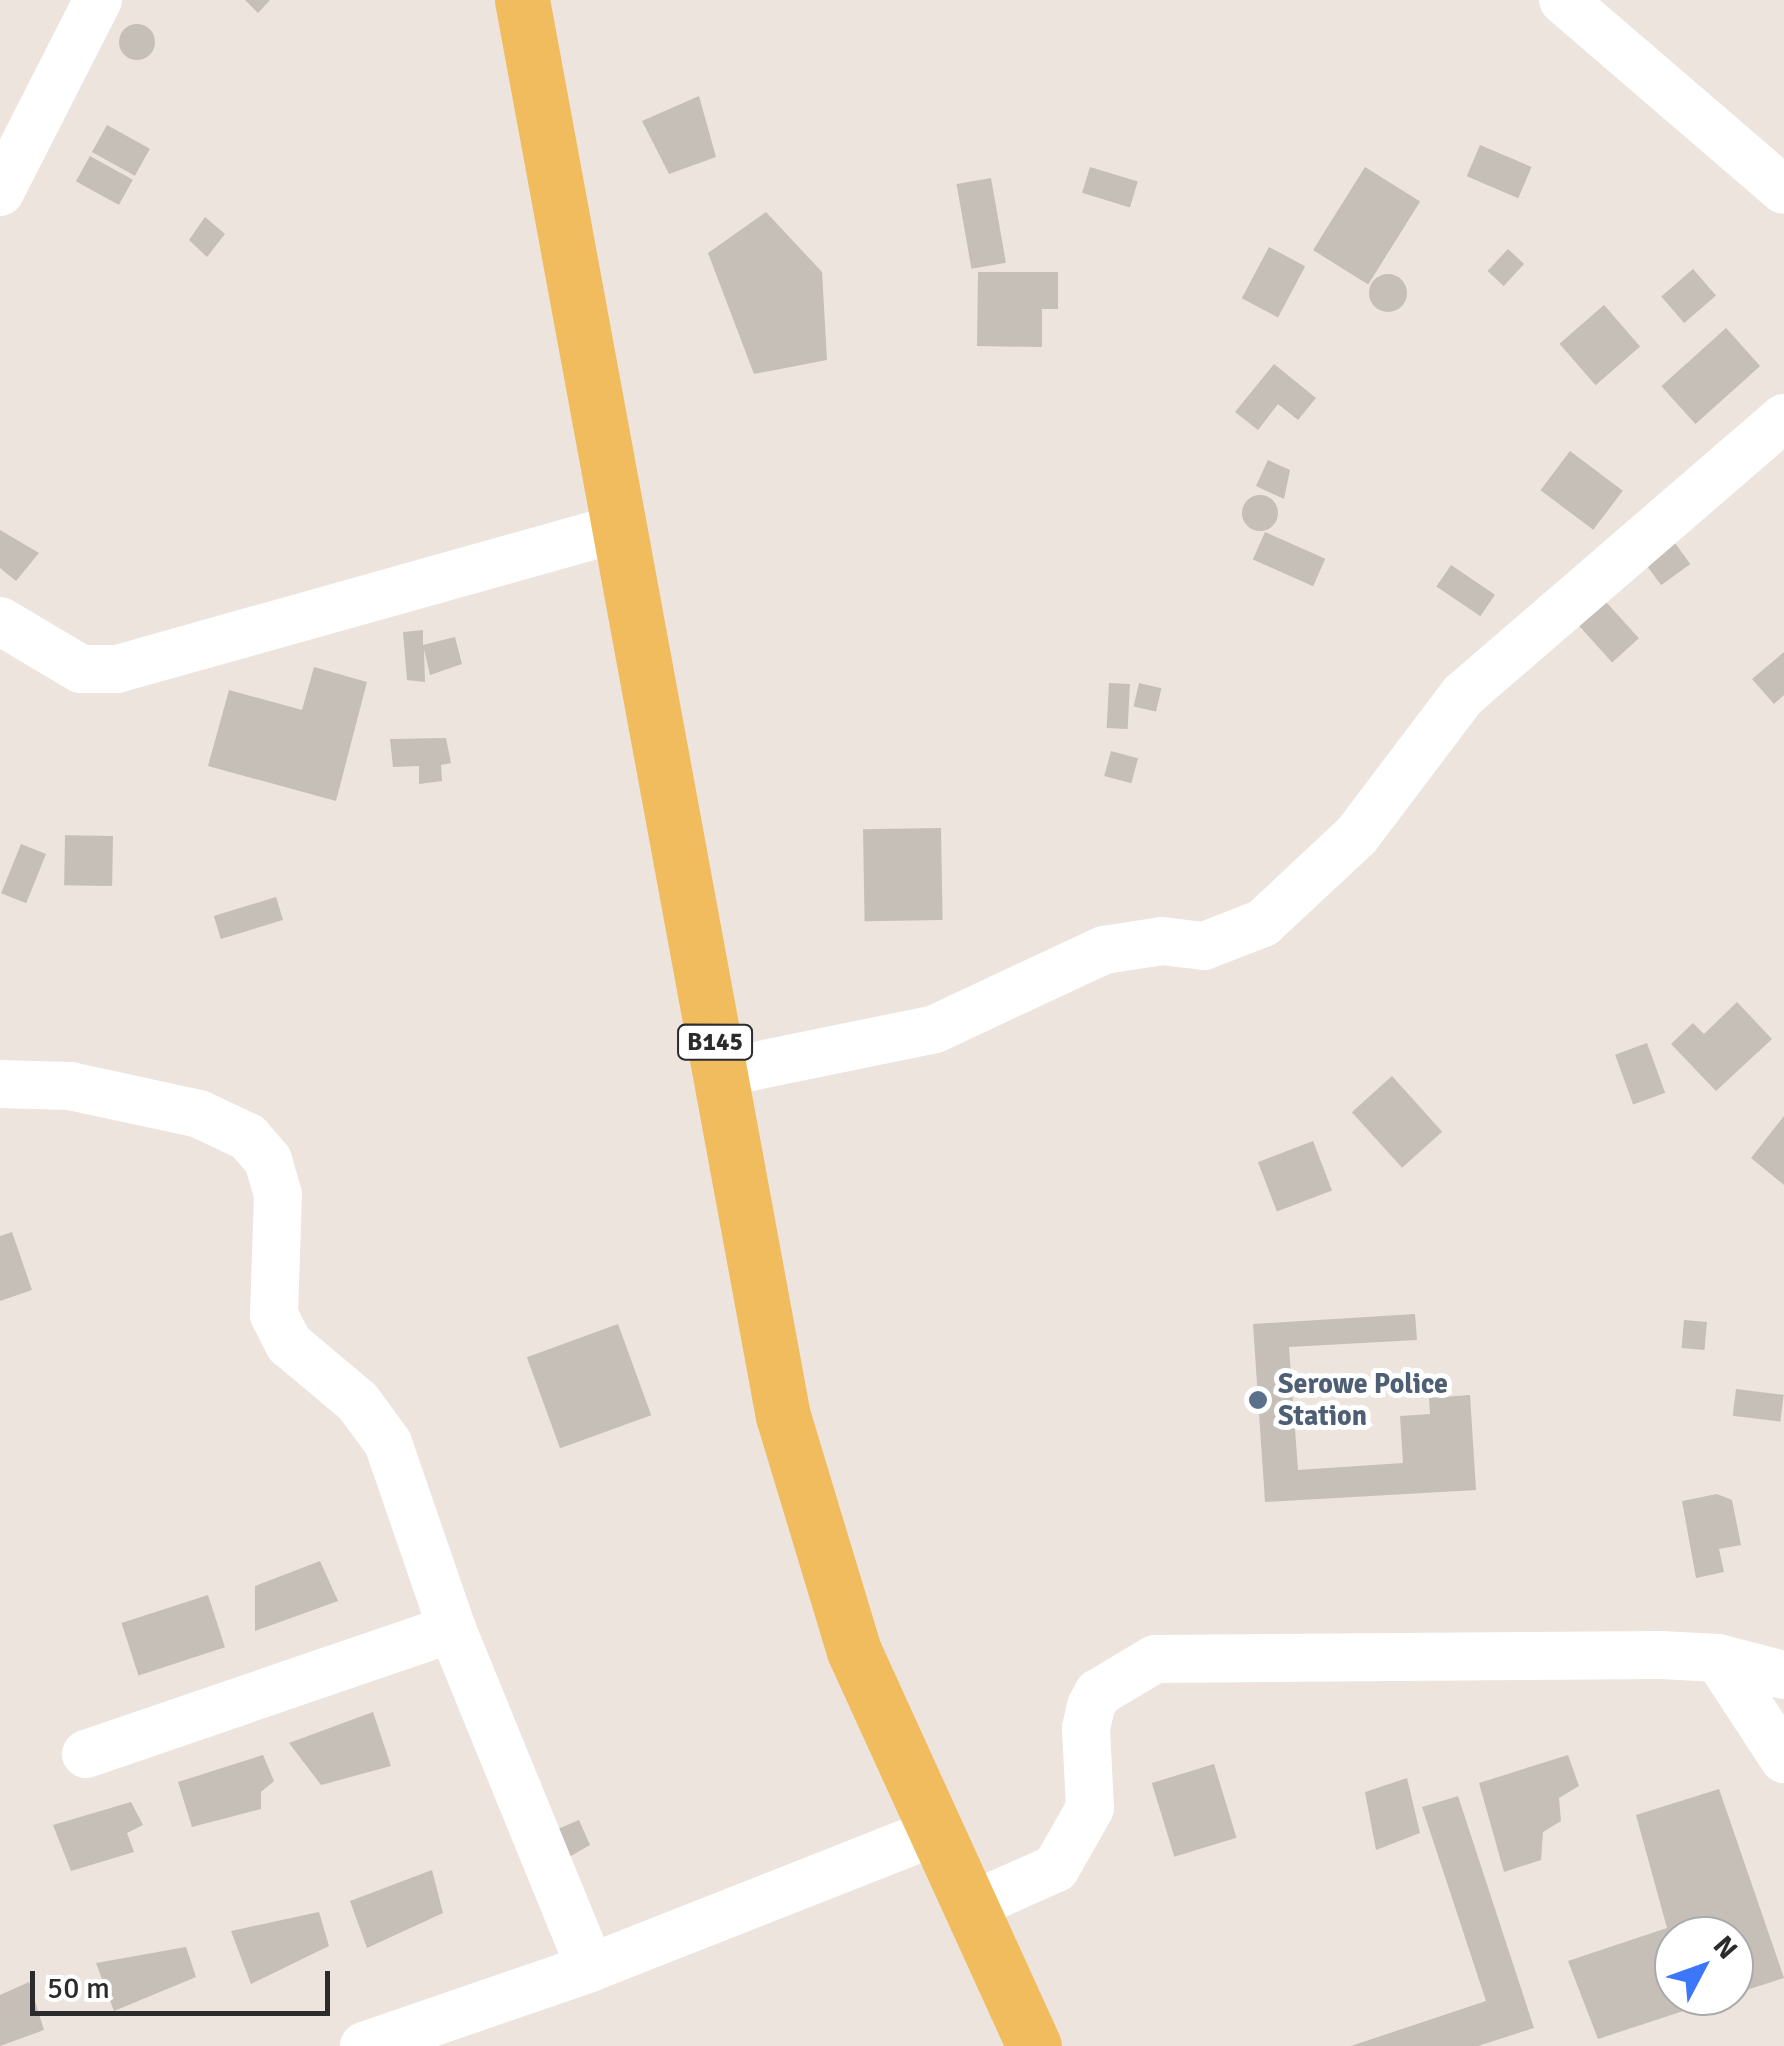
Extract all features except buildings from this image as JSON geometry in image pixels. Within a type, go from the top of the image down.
[{"type":"main road","name":"B145","points":[[522,0],[616,529],[783,1416],[810,1523],[854,1651],[1034,2046]]},
{"type":"street","points":[[0,192],[98,0]]},
{"type":"street","points":[[1563,0],[1784,190]]},
{"type":"street","points":[[720,1073],[935,1030],[1104,950],[1162,941],[1204,946],[1262,922],[1357,836],[1463,694],[1784,418]]},
{"type":"street","points":[[0,621],[81,668],[117,669],[616,529]]},
{"type":"street","points":[[0,1084],[70,1086],[200,1114],[248,1137],[268,1160],[278,1194],[274,1315],[289,1344],[358,1402],[388,1443],[452,1628],[590,1968]]},
{"type":"street","points":[[86,1754],[452,1628]]},
{"type":"street","points":[[969,1907],[1056,1868],[1090,1808],[1086,1728],[1091,1706],[1143,1663],[1528,1652],[1718,1658],[1784,1675]]},
{"type":"street","points":[[1718,1658],[1784,1758]]},
{"type":"street","points":[[371,2045],[590,1968],[936,1832]]},
{"type":"place","name":"Serowe Police Station","points":[[1258,1400]]}]
